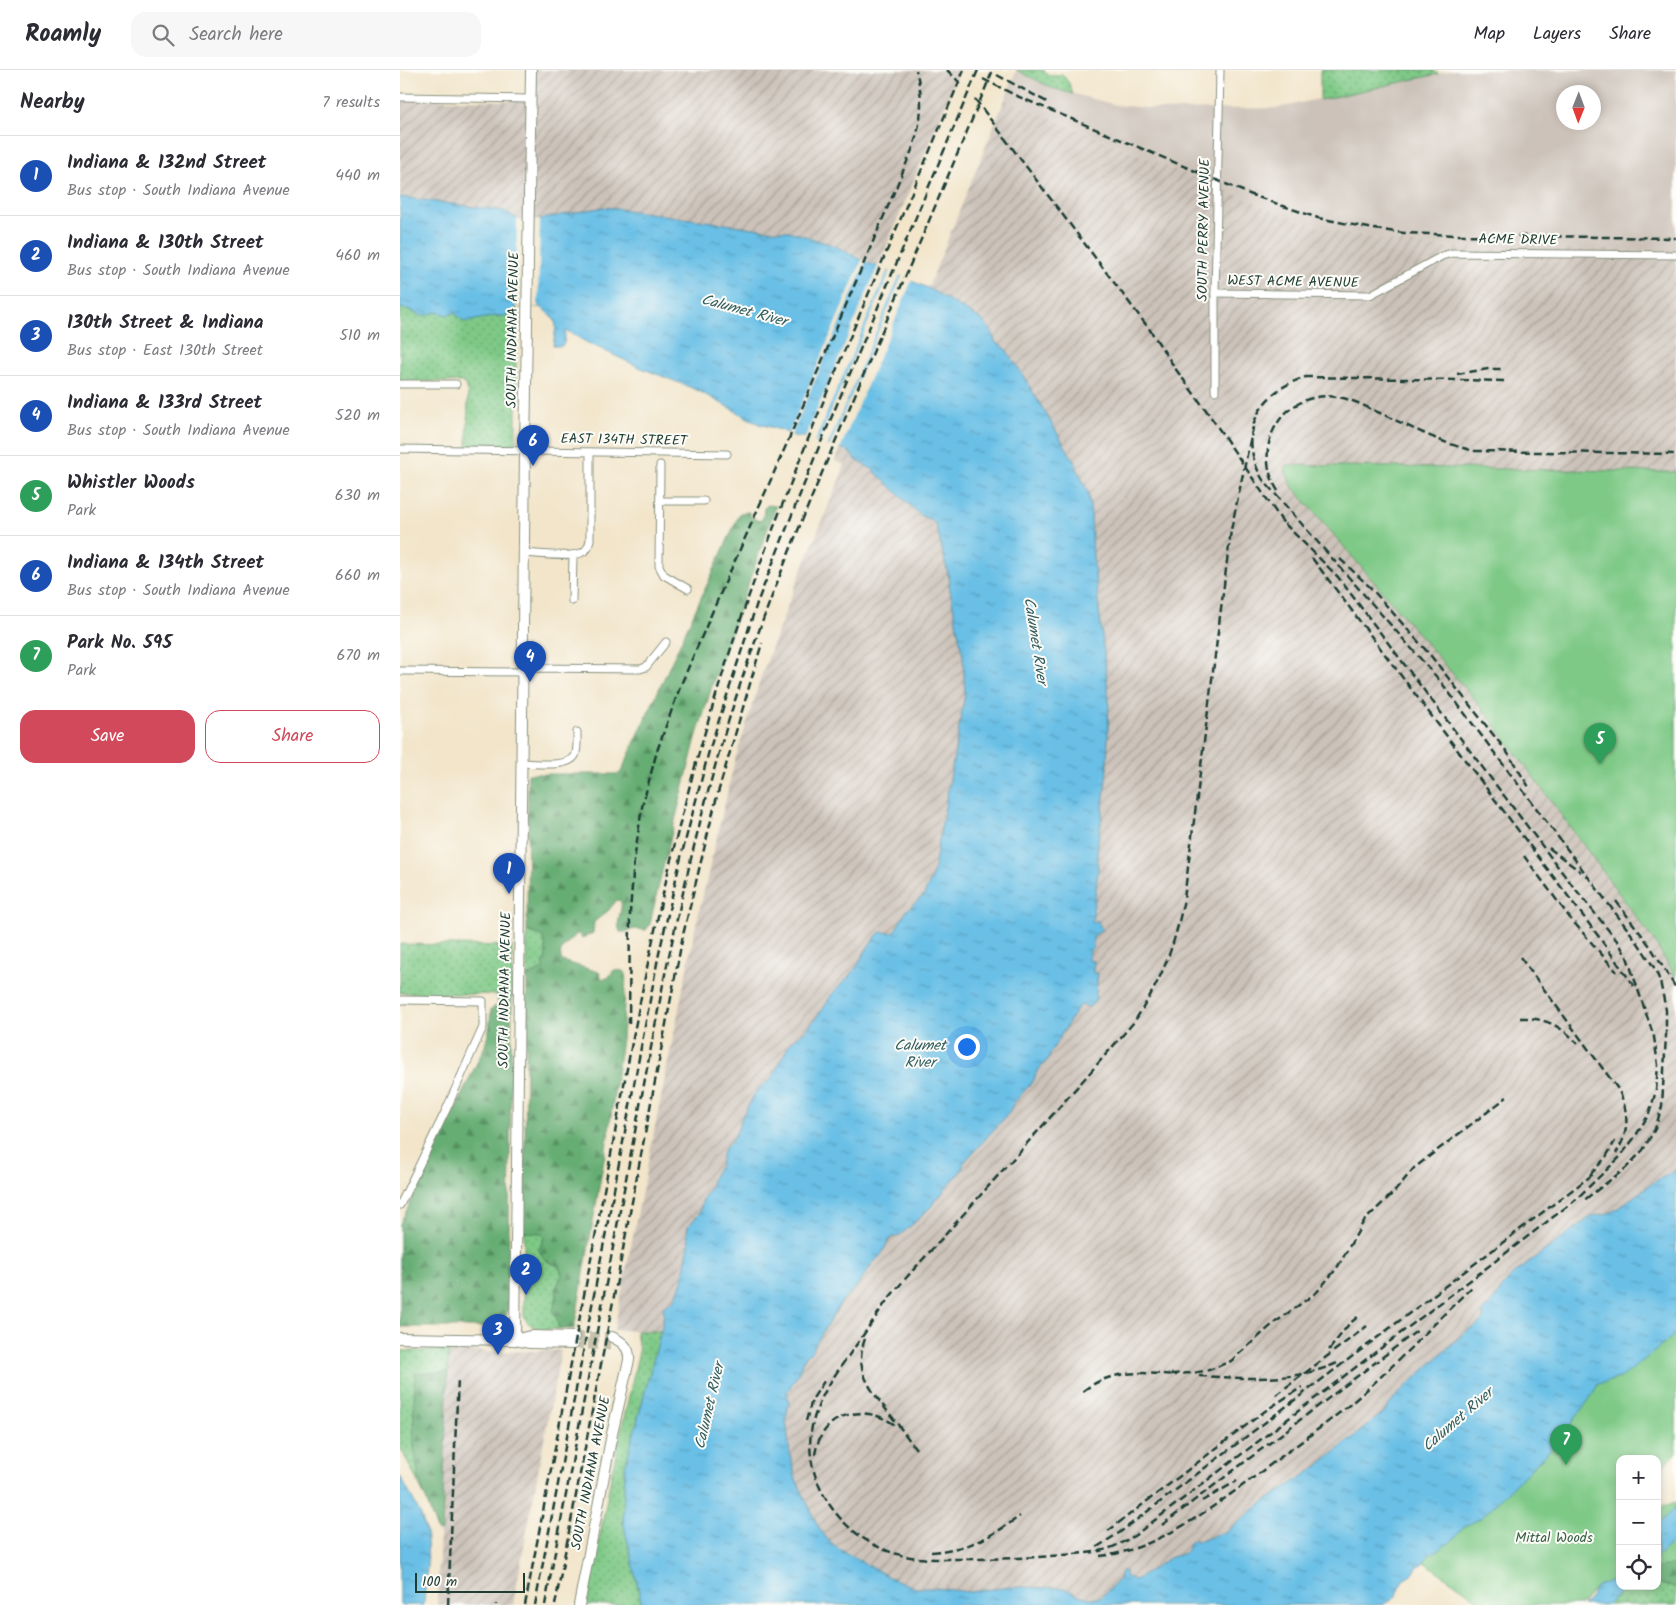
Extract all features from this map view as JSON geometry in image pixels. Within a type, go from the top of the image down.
[{"type":"main road","name":"SOUTH INDIANA AVENUE","points":[[515,1340],[531,70]]},
{"type":"main road","points":[[400,1338],[515,1340],[530,1336],[574,1340]]},
{"type":"main road","name":"SOUTH INDIANA AVENUE","points":[[579,1605],[610,1442],[629,1360],[626,1347],[621,1341],[611,1341]]},
{"type":"street","name":"SOUTH PERRY AVENUE","points":[[1215,391],[1215,294],[1220,70]]},
{"type":"street","points":[[400,97],[530,99]]},
{"type":"street","name":"ACME DRIVE","points":[[1370,295],[1442,256],[1452,253],[1676,255]]},
{"type":"street","name":"WEST ACME AVENUE","points":[[1215,294],[1370,295]]},
{"type":"street","points":[[400,384],[456,384]]},
{"type":"street","name":"EAST 134TH STREET","points":[[400,449],[727,454]]},
{"type":"street","points":[[524,554],[573,555],[585,550],[590,540],[590,452]]},
{"type":"street","points":[[660,465],[659,566],[664,575],[688,589]]},
{"type":"street","points":[[660,501],[704,501]]},
{"type":"street","points":[[572,601],[573,555]]},
{"type":"street","points":[[400,671],[522,672],[534,668],[640,670],[646,667],[666,642]]},
{"type":"street","points":[[521,763],[562,763],[569,761],[574,757],[576,751],[577,732]]},
{"type":"street","points":[[400,1000],[483,1001],[483,1027],[446,1110],[400,1205]]},
{"type":"shaded area","points":[[533,70],[955,70],[959,72],[878,266],[835,246],[789,231],[517,219],[505,211],[400,197],[400,99],[532,101]]},
{"type":"shaded area","points":[[1454,70],[1676,70],[1676,251],[1442,248],[1345,233],[1298,220],[1005,99],[1016,71],[1052,88],[1116,105],[1167,110],[1277,108]]},
{"type":"shaded area","points":[[1005,99],[1298,220],[1345,233],[1442,248],[1676,251],[1676,472],[1285,465],[1286,473],[1292,486],[1487,714],[1654,941],[1676,978],[1676,1170],[1654,1182],[1615,1210],[1589,1218],[1504,1284],[1491,1305],[1483,1311],[1483,1319],[1477,1325],[1465,1332],[1396,1396],[1385,1411],[1318,1466],[1258,1506],[1227,1531],[1200,1541],[1193,1540],[1186,1553],[1171,1557],[1139,1578],[1134,1580],[1125,1576],[1119,1579],[1100,1598],[1089,1598],[1064,1588],[1055,1587],[1011,1587],[969,1592],[936,1588],[916,1588],[889,1577],[839,1549],[828,1540],[819,1528],[796,1479],[790,1455],[786,1419],[789,1402],[787,1392],[797,1376],[805,1357],[812,1351],[844,1297],[850,1294],[861,1281],[872,1264],[881,1255],[889,1240],[900,1235],[932,1206],[936,1198],[963,1168],[963,1164],[1009,1113],[1013,1104],[1034,1080],[1036,1073],[1049,1058],[1098,973],[1092,973],[1088,960],[1090,951],[1093,948],[1092,915],[1095,910],[1094,898],[1098,871],[1098,841],[1107,769],[1109,698],[1088,493],[1074,461],[1005,348],[995,342],[993,333],[982,320],[928,288]]},
{"type":"shaded area","points":[[840,449],[851,454],[857,461],[871,469],[920,515],[933,521],[939,534],[950,582],[963,657],[965,694],[933,874],[924,895],[907,910],[892,933],[881,932],[869,945],[854,971],[832,994],[806,1030],[790,1043],[771,1079],[760,1087],[754,1095],[742,1117],[736,1134],[723,1151],[720,1165],[703,1199],[699,1214],[688,1226],[689,1244],[682,1281],[675,1299],[665,1305],[661,1331],[614,1330],[695,929],[735,760],[763,671],[790,599],[845,465],[835,461]]},
{"type":"shaded area","points":[[449,1350],[496,1352],[561,1350],[513,1605],[437,1605],[440,1534],[437,1531],[442,1530]]},
{"type":"green space","points":[[1016,70],[1044,70],[1045,73],[1052,76],[1062,74],[1069,83],[1073,94],[1052,88]]},
{"type":"green space","points":[[1320,70],[1434,70],[1438,74],[1320,100]]},
{"type":"green space","points":[[516,307],[516,444],[514,447],[467,447],[468,392],[465,384],[461,382],[400,381],[400,308],[411,310],[417,314],[447,312],[458,315],[466,321],[506,316]]},
{"type":"green space","points":[[1285,465],[1676,472],[1676,978],[1654,941],[1487,714],[1292,486],[1286,473]]},
{"type":"green space","points":[[768,505],[776,506],[713,683],[696,738],[650,924],[646,930],[634,929],[620,932],[618,924],[621,901],[617,900],[608,911],[594,922],[593,933],[582,938],[576,934],[564,946],[561,952],[562,961],[599,972],[602,979],[608,978],[614,970],[623,971],[626,974],[622,1039],[608,1137],[574,1329],[562,1329],[558,1326],[553,1311],[557,1296],[556,1288],[562,1275],[559,1266],[545,1260],[541,1254],[539,1250],[544,1237],[541,1233],[524,1232],[527,977],[543,969],[546,952],[542,936],[527,931],[528,774],[620,774],[740,513],[749,512],[751,517],[759,521],[763,518],[764,508]]},
{"type":"green space","points":[[527,931],[542,936],[546,952],[543,969],[527,977]]},
{"type":"green space","points":[[400,944],[512,946],[512,995],[400,993]]},
{"type":"green space","points":[[497,995],[512,995],[508,1310],[503,1321],[493,1327],[400,1327],[400,1224],[485,1046],[491,1009],[498,1005]]},
{"type":"green space","points":[[524,1232],[541,1233],[544,1237],[539,1250],[549,1263],[559,1266],[562,1275],[556,1288],[557,1296],[553,1311],[558,1326],[562,1329],[536,1328],[531,1326],[524,1317]]},
{"type":"green space","name":"Mittal Woods","points":[[1676,1323],[1676,1453],[1661,1468],[1661,1455],[1616,1455],[1616,1581],[1597,1586],[1581,1605],[1485,1605],[1417,1557],[1606,1374]]},
{"type":"green space","points":[[636,1331],[661,1331],[625,1467],[623,1521],[642,1605],[587,1605],[612,1471],[639,1351]]},
{"type":"green space","points":[[449,1350],[448,1372],[415,1373],[414,1437],[418,1468],[426,1499],[400,1447],[400,1351]]},
{"type":"green space","points":[[448,1372],[442,1531],[437,1531],[419,1479],[413,1442],[415,1373]]},
{"type":"green space","points":[[1676,1502],[1676,1563],[1661,1568],[1661,1545],[1661,1507]]},
{"type":"green space","points":[[1676,1538],[1676,1587],[1661,1585],[1661,1553]]},
{"type":"green space","points":[[1661,1585],[1676,1587],[1676,1605],[1608,1605],[1622,1590],[1661,1590]]},
{"type":"water","name":"Calumet River","points":[[400,197],[505,211],[517,219],[540,219],[604,207],[768,230],[789,231],[835,246],[862,260],[928,288],[982,320],[993,333],[995,342],[1005,348],[1021,372],[1074,461],[1088,493],[1109,698],[1107,769],[1098,841],[1098,871],[1092,923],[1097,920],[1102,929],[1093,937],[1093,948],[1090,951],[1088,960],[1094,961],[1093,973],[1098,973],[1095,1002],[1089,1007],[1080,1005],[1078,1007],[1049,1058],[1036,1073],[1034,1080],[1013,1104],[1009,1113],[963,1164],[963,1168],[940,1196],[936,1198],[932,1206],[900,1235],[889,1240],[881,1255],[872,1264],[861,1281],[844,1298],[812,1351],[805,1357],[797,1376],[787,1392],[789,1402],[786,1419],[790,1455],[796,1479],[819,1528],[828,1540],[839,1549],[889,1577],[916,1588],[936,1588],[969,1592],[1011,1587],[1064,1588],[1089,1598],[1100,1598],[1119,1579],[1121,1571],[1125,1571],[1125,1576],[1134,1580],[1139,1578],[1171,1557],[1185,1553],[1189,1543],[1193,1540],[1200,1541],[1227,1531],[1258,1506],[1318,1466],[1385,1411],[1396,1396],[1465,1332],[1477,1325],[1483,1319],[1483,1311],[1512,1275],[1589,1218],[1615,1210],[1654,1182],[1676,1170],[1676,1334],[1620,1378],[1598,1384],[1591,1397],[1558,1442],[1481,1518],[1464,1527],[1451,1542],[1429,1555],[1413,1574],[1403,1580],[1397,1595],[1392,1600],[1382,1605],[642,1605],[623,1521],[625,1467],[661,1331],[663,1307],[675,1299],[682,1281],[689,1244],[688,1226],[699,1214],[703,1199],[720,1165],[723,1151],[736,1134],[742,1117],[754,1095],[760,1087],[771,1079],[790,1043],[806,1030],[832,994],[854,971],[869,945],[878,934],[881,932],[892,933],[907,910],[924,895],[933,874],[965,694],[963,657],[950,582],[936,525],[933,521],[920,515],[872,469],[857,461],[846,450],[808,440],[804,437],[796,437],[781,430],[759,424],[697,390],[639,367],[567,331],[565,332],[562,346],[553,346],[555,321],[541,307],[516,307],[506,316],[495,316],[466,322],[455,313],[447,315],[436,312],[424,316],[411,310],[400,308]]},
{"type":"water","points":[[400,1476],[418,1510],[426,1532],[427,1559],[424,1605],[400,1605]]},
{"type":"water","points":[[1676,1506],[1676,1538],[1661,1553],[1661,1545],[1661,1522]]},
{"type":"water","points":[[1616,1572],[1616,1590],[1622,1590],[1608,1605],[1583,1605],[1589,1600],[1597,1586],[1612,1580]]},
{"type":"pier","points":[[517,219],[540,219],[538,307],[516,307]]},
{"type":"pier","points":[[862,260],[866,261],[790,438],[788,436]]},
{"type":"pier","points":[[878,266],[888,270],[814,443],[807,442],[804,440]]},
{"type":"pier","points":[[890,271],[900,275],[827,447],[817,444]]},
{"type":"pier","points":[[902,276],[912,280],[839,451],[829,448]]},
{"type":"tunnel","points":[[574,1337],[612,1337]]},
{"type":"tunnel","points":[[573,1344],[610,1345]]},
{"type":"railway","points":[[629,1024],[630,912],[634,861],[642,807],[657,751],[680,687],[788,441],[912,150],[921,110],[919,81],[916,70]]},
{"type":"railway","points":[[947,70],[963,86]]},
{"type":"railway","points":[[525,1605],[642,991],[678,829],[708,722],[734,638],[794,474],[964,70]]},
{"type":"railway","points":[[535,1605],[658,958],[681,857],[709,751],[757,603],[816,454],[978,70]]},
{"type":"railway","points":[[545,1605],[664,979],[691,858],[723,738],[761,626],[798,530],[993,70]]},
{"type":"railway","points":[[997,75],[1047,102]]},
{"type":"railway","points":[[983,79],[1017,96],[1252,195],[1318,218],[1404,233],[1676,238]]},
{"type":"railway","points":[[975,99],[1150,330],[1284,524]]},
{"type":"railway","points":[[1457,374],[1488,369],[1504,369]]},
{"type":"railway","points":[[1504,381],[1306,377],[1289,384],[1275,393],[1264,404],[1256,417],[1252,431],[1252,447],[1255,463],[1263,480],[1441,682],[1638,943],[1655,969],[1660,981],[1666,1010],[1662,1106],[1655,1129],[1643,1150],[1626,1168],[1583,1201]]},
{"type":"railway","points":[[1278,491],[1271,476],[1268,460],[1269,444],[1274,429],[1285,413],[1300,402],[1327,396],[1354,401],[1439,440],[1475,451],[1676,454]]},
{"type":"railway","points":[[1253,427],[1231,530],[1184,899],[1176,933],[1166,963],[1152,992],[1134,1022],[889,1298],[833,1379],[823,1395],[816,1412],[811,1436],[811,1459],[817,1482],[828,1503],[843,1521],[861,1537],[882,1549],[905,1556],[927,1559],[1027,1558],[1100,1551],[1114,1547],[1134,1536],[1573,1202],[1619,1158],[1649,1114],[1656,1091],[1658,1065],[1654,1037],[1627,957],[1618,942],[1565,876],[1338,577],[1280,519]]},
{"type":"railway","points":[[1312,558],[1634,986]]},
{"type":"railway","points":[[1340,559],[1370,587],[1431,656],[1507,752],[1529,787]]},
{"type":"railway","points":[[555,1605],[683,935],[717,796],[762,643]]},
{"type":"railway","points":[[1549,848],[1581,872]]},
{"type":"railway","points":[[1524,856],[1570,918],[1617,972]]},
{"type":"railway","points":[[1616,901],[1650,946],[1676,988]]},
{"type":"railway","points":[[1520,957],[1622,1097],[1626,1113],[1626,1129],[1621,1145],[1616,1153]]},
{"type":"railway","points":[[1520,1018],[1537,1019],[1552,1024],[1578,1044]]},
{"type":"railway","points":[[1171,1374],[1209,1370],[1231,1361],[1273,1324],[1317,1292],[1337,1268],[1364,1221],[1395,1191],[1414,1168],[1507,1097]]},
{"type":"railway","points":[[1590,1175],[1606,1157],[1615,1141]]},
{"type":"railway","points":[[1097,1547],[1119,1533],[1596,1172]]},
{"type":"railway","points":[[1100,1556],[1142,1546],[1163,1537],[1183,1526],[1240,1487],[1354,1401],[1474,1285]]},
{"type":"railway","points":[[1329,1350],[1349,1324],[1359,1316]]},
{"type":"railway","points":[[1276,1395],[1367,1326]]},
{"type":"railway","points":[[1162,1525],[1418,1330]]},
{"type":"railway","points":[[865,1339],[861,1360],[870,1387],[916,1449]]},
{"type":"railway","points":[[1199,1376],[1269,1378],[1303,1374],[1337,1363]]},
{"type":"railway","points":[[1083,1391],[1117,1375],[1140,1373],[1177,1375]]},
{"type":"railway","points":[[448,1605],[458,1378]]},
{"type":"railway","points":[[806,1421],[812,1400],[826,1378]]},
{"type":"railway","points":[[1108,1531],[1265,1411],[1302,1387]]},
{"type":"railway","points":[[815,1455],[819,1441],[826,1429],[835,1421],[845,1416],[857,1413],[870,1414],[883,1418],[895,1425]]},
{"type":"railway","points":[[1202,1501],[1237,1481]]},
{"type":"railway","points":[[931,1552],[956,1548],[978,1541],[1020,1516]]},
{"type":"place","name":"Indiana & 134th Street","points":[[533,466]]},
{"type":"place","name":"Indiana & 133rd Street","points":[[530,682]]},
{"type":"place","name":"Whistler Woods","points":[[1600,764]]},
{"type":"place","name":"Indiana & 132nd Street","points":[[509,894]]},
{"type":"place","name":"Indiana & 130th Street","points":[[526,1295]]},
{"type":"place","name":"130th Street & Indiana","points":[[498,1355]]},
{"type":"place","name":"Park No. 595","points":[[1566,1465]]}]
